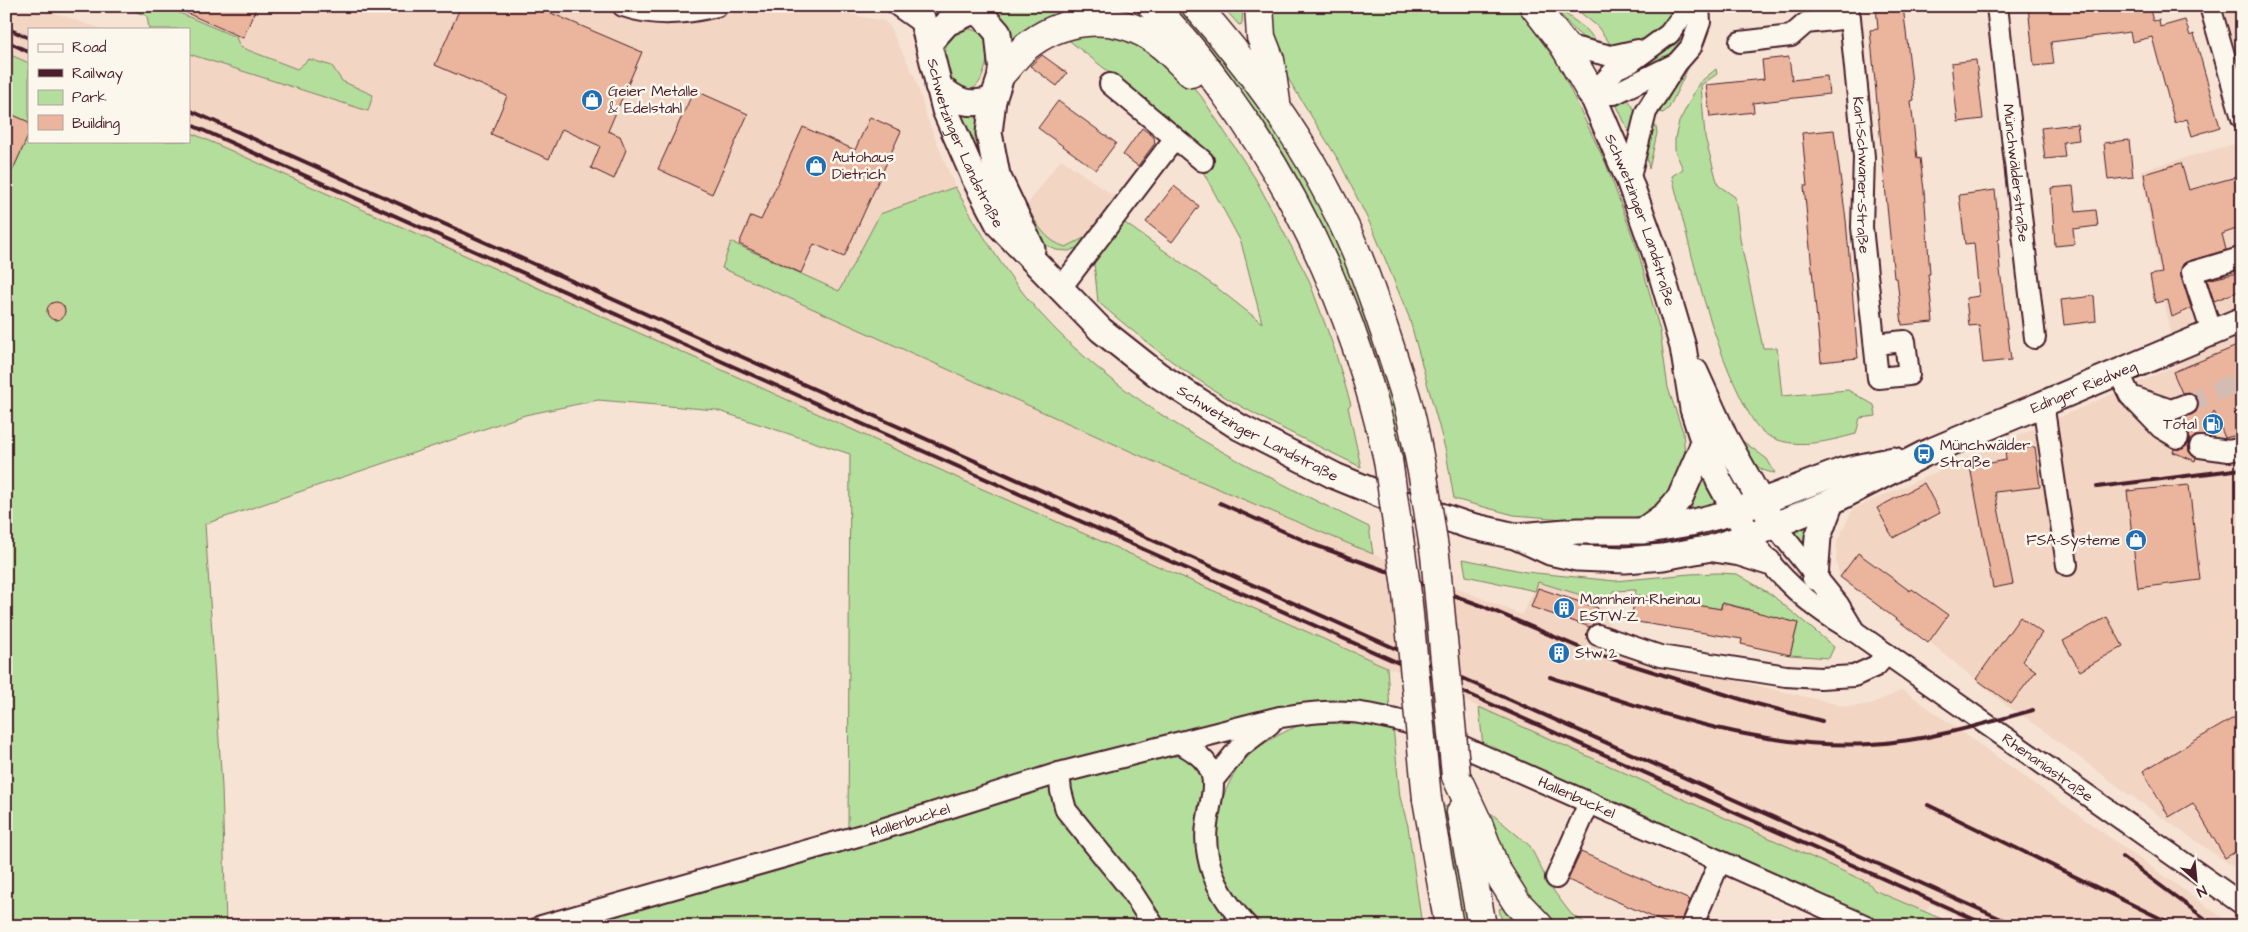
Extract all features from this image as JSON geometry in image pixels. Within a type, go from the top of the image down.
[{"type":"highway","points":[[1152,6],[1168,22],[1212,75],[1250,127],[1284,182],[1328,271],[1363,362],[1378,414],[1388,460],[1407,594],[1427,799],[1449,926]]},
{"type":"highway","points":[[1196,6],[1235,50],[1277,108],[1316,172],[1355,251],[1384,326],[1404,391],[1423,476],[1435,555],[1456,776],[1469,817],[1505,887],[1539,926]]},
{"type":"highway","points":[[1259,6],[1261,37],[1270,60],[1277,108]]},
{"type":"highway","points":[[1534,6],[1564,45],[1592,94]]},
{"type":"highway","points":[[1002,73],[1025,48],[1046,33],[1071,24],[1100,21],[1126,26],[1145,34],[1161,45],[1250,127]]},
{"type":"highway","points":[[1469,817],[1482,926]]},
{"type":"main road","points":[[924,25],[947,23],[970,8],[991,22],[998,33],[1002,73]]},
{"type":"main road","name":"Schwetzinger Landstraße","points":[[924,25],[938,86],[954,130],[999,225],[1101,330],[1158,375],[1238,427],[1336,476],[1394,500],[1467,525],[1515,536],[1550,552],[1577,558],[1625,560],[1663,557],[1711,548]]},
{"type":"main road","name":"Schwetzinger Landstraße","points":[[1002,73],[993,100],[989,133],[997,175],[1039,265]]},
{"type":"main road","points":[[938,86],[962,102],[978,104],[993,100]]},
{"type":"main road","name":"Schwetzinger Landstraße","points":[[1592,94],[1629,180],[1655,252],[1683,347],[1692,409],[1704,443],[1734,512]]},
{"type":"main road","name":"Edinger Riedweg","points":[[1711,548],[1749,536],[1831,502],[1924,454],[2242,320]]},
{"type":"main road","name":"Schwetzinger Landstraße","points":[[1683,347],[1724,436],[1775,526]]},
{"type":"main road","points":[[1643,530],[1665,515],[1680,498],[1704,443]]},
{"type":"main road","name":"Edinger Riedweg","points":[[1760,502],[1842,471],[1924,454]]},
{"type":"main road","name":"Schwetzinger Landstraße","points":[[1515,536],[1578,531],[1643,530],[1690,524],[1734,512],[1760,502]]},
{"type":"main road","points":[[1815,577],[1818,537],[1831,502]]},
{"type":"main road","name":"Rhenaniastraße","points":[[1734,512],[1749,536]]},
{"type":"main road","points":[[1711,548],[1740,553],[1768,562]]},
{"type":"street","points":[[623,6],[652,13],[680,14],[717,6]]},
{"type":"street","points":[[898,6],[924,25]]},
{"type":"street","points":[[1592,94],[1617,68],[1631,62],[1669,34],[1690,6]]},
{"type":"street","points":[[1629,180],[1646,112],[1677,63],[1691,47],[1700,22],[1699,6]]},
{"type":"street","name":"Münchwälderstraße","points":[[1997,6],[2035,338]]},
{"type":"street","points":[[2210,6],[2242,118]]},
{"type":"street","points":[[1740,42],[1791,36],[1806,23],[1849,12]]},
{"type":"street","name":"Karl-Schwaner-Straße","points":[[1849,12],[1864,157],[1862,227],[1875,344]]},
{"type":"street","points":[[1564,45],[1611,56],[1650,48]]},
{"type":"street","points":[[1592,94],[1614,94],[1677,63]]},
{"type":"street","points":[[1110,84],[1203,161]]},
{"type":"street","points":[[1060,289],[1175,138]]},
{"type":"street","points":[[2212,333],[2192,272],[2240,258]]},
{"type":"street","points":[[2118,371],[2130,396],[2161,428],[2178,438]]},
{"type":"street","points":[[2130,396],[2171,410],[2187,404]]},
{"type":"street","points":[[2043,403],[2067,565]]},
{"type":"street","points":[[2200,447],[2229,451],[2242,448]]},
{"type":"street","name":"Rhenaniastraße","points":[[1775,526],[1838,604],[1854,631]]},
{"type":"street","name":"Rhenaniastraße","points":[[1749,536],[1768,562],[1791,586],[1827,616],[1854,631],[1888,654],[2242,904]]},
{"type":"street","points":[[1598,636],[1660,656],[1786,676],[1820,678],[1854,676],[1876,666],[1888,654]]},
{"type":"street","name":"Hallenbuckel","points":[[541,926],[879,830],[1059,774],[1280,717],[1312,712],[1369,714],[1412,724],[1866,926]]},
{"type":"street","name":"Hallenbuckel","points":[[1214,779],[1240,747],[1280,717]]},
{"type":"street","points":[[1179,743],[1203,758],[1211,768],[1214,779],[1206,821],[1208,856],[1221,893],[1230,908],[1247,926]]},
{"type":"street","points":[[1059,774],[1066,810],[1130,890],[1154,926]]},
{"type":"street","points":[[1556,878],[1590,803]]},
{"type":"street","points":[[1692,926],[1720,861]]},
{"type":"shaded area","points":[[6,6],[35,6],[98,28],[28,28],[28,63],[6,53]]},
{"type":"shaded area","points":[[163,6],[791,6],[793,10],[813,7],[884,21],[888,24],[915,77],[927,118],[955,187],[880,214],[839,292],[731,242],[1289,519],[1522,615],[1538,582],[1604,602],[1614,644],[1691,670],[1848,707],[1871,704],[1903,690],[2234,926],[1978,926],[1930,904],[1926,912],[1874,890],[1869,883],[1479,707],[971,484],[742,379],[190,132],[190,54],[367,111],[373,95],[342,81],[332,66],[309,59],[297,69],[240,47],[236,37]]},
{"type":"shaded area","points":[[2224,6],[2242,6],[2242,79]]},
{"type":"shaded area","points":[[2242,142],[2242,873],[2123,790],[2028,719],[2007,706],[1931,643],[1840,578],[1836,561],[1837,541],[1853,509],[2180,364],[2168,320],[2141,170]]},
{"type":"shaded area","points":[[1061,159],[1118,199],[1086,237],[1066,247],[1050,240],[1043,233],[1027,205]]},
{"type":"green space","points":[[122,6],[163,6],[236,37],[240,47],[297,69],[309,59],[332,66],[342,81],[373,95],[368,111],[190,54],[190,28],[149,28],[147,16]]},
{"type":"green space","points":[[978,6],[1091,6],[1061,11],[1044,20],[1012,49]]},
{"type":"green space","points":[[1170,6],[1179,6],[1210,40],[1238,76],[1265,113],[1312,191],[1351,273],[1381,353],[1392,392],[1409,470],[1402,466],[1380,375],[1349,287],[1311,202],[1263,121],[1218,62]]},
{"type":"green space","points":[[1222,6],[1243,6],[1242,24],[1239,25]]},
{"type":"green space","points":[[1265,6],[1516,6],[1558,64],[1606,164],[1638,251],[1660,331],[1668,388],[1683,432],[1686,467],[1680,485],[1651,513],[1625,520],[1576,520],[1514,515],[1454,499],[1446,452],[1409,317],[1374,232],[1339,161],[1289,80],[1272,42]]},
{"type":"green space","points":[[1555,6],[1587,30],[1601,47],[1580,35],[1569,25]]},
{"type":"green space","points":[[1572,6],[1676,6],[1663,25],[1650,36],[1614,49],[1597,26]]},
{"type":"green space","points":[[962,28],[971,29],[983,37],[988,50],[986,66],[978,85],[967,90],[953,85],[946,52],[946,46],[951,34]]},
{"type":"green space","points":[[1068,33],[1129,35],[1183,75],[1201,96],[1255,178],[1308,278],[1334,348],[1351,405],[1348,407],[1361,467],[1276,425],[1214,390],[1157,350],[1098,302],[1094,263],[1122,221],[1216,287],[1262,323],[1241,242],[1201,168],[1210,152],[1066,38],[1042,50],[1020,71],[1006,100],[1002,132],[1003,148],[1012,179],[1037,224],[1046,236],[1066,247],[1086,237],[1083,245],[1069,251],[1056,250],[1045,244],[1033,227],[1009,183],[997,118],[1020,63]]},
{"type":"green space","points":[[1684,37],[1685,39],[1677,52],[1628,80],[1624,72],[1667,50]]},
{"type":"green space","points":[[6,53],[28,63],[28,142],[190,142],[190,132],[742,379],[971,484],[1387,667],[1390,711],[1345,702],[1153,755],[1189,757],[1201,774],[1203,788],[1197,812],[1196,828],[1199,862],[1202,876],[1209,891],[1231,926],[560,926],[848,833],[850,454],[716,410],[598,400],[525,415],[205,524],[222,787],[226,926],[6,926]]},
{"type":"green space","points":[[1691,62],[1669,108],[1663,113],[1655,111]]},
{"type":"green space","points":[[1716,69],[1717,74],[1701,85],[1705,137],[1718,185],[1735,197],[1740,239],[1763,348],[1777,348],[1782,396],[1848,390],[1874,405],[1876,416],[1860,418],[1856,434],[1823,442],[1800,444],[1777,440],[1758,428],[1741,398],[1729,371],[1709,317],[1672,176],[1683,169],[1675,151],[1675,138],[1679,122],[1699,83]]},
{"type":"green space","points":[[1628,99],[1637,114],[1632,129],[1629,132],[1617,106]]},
{"type":"green space","points":[[958,111],[966,115],[980,113],[981,153],[976,151]]},
{"type":"green space","points":[[1651,121],[1656,127],[1657,133],[1649,169],[1646,152]]},
{"type":"green space","points":[[955,187],[983,236],[1015,283],[1039,312],[1074,347],[1112,379],[1194,435],[1237,460],[1369,527],[1373,554],[1150,460],[722,268],[731,242],[839,291],[880,214]]},
{"type":"green space","points":[[1740,439],[1767,459],[1775,473],[1768,472],[1757,466],[1749,457]]},
{"type":"green space","points":[[1701,465],[1719,503],[1677,514]]},
{"type":"green space","points":[[1816,517],[1807,556],[1786,528]]},
{"type":"green space","points":[[1723,524],[1725,528],[1706,534],[1648,545],[1568,544]]},
{"type":"green space","points":[[1463,559],[1526,572],[1615,581],[1690,574],[1737,574],[1772,595],[1834,647],[1829,658],[1790,655],[1798,623],[1722,603],[1720,609],[1635,595],[1636,590],[1613,591],[1604,602],[1538,582],[1535,591],[1466,576]]},
{"type":"green space","points":[[1479,707],[1869,883],[1874,890],[1958,926],[1888,926],[1483,747]]},
{"type":"green space","points":[[1332,719],[1393,727],[1400,797],[1408,826],[1422,926],[1265,926],[1231,890],[1223,873],[1217,836],[1218,817],[1230,782],[1239,767],[1257,749],[1284,732],[1304,724]]},
{"type":"green space","points":[[1442,805],[1449,808],[1470,926],[1462,926]]},
{"type":"green space","points":[[1491,813],[1530,846],[1550,886],[1571,914],[1590,926],[1553,926],[1539,914],[1508,876]]},
{"type":"green space","points":[[1502,908],[1517,926],[1503,926],[1499,909]]},
{"type":"building","points":[[171,6],[257,6],[243,38]]},
{"type":"building","points":[[461,6],[546,6],[544,10],[642,52],[608,131],[620,136],[626,150],[614,179],[591,168],[600,146],[562,129],[549,159],[491,134],[507,96],[435,65]]},
{"type":"building","points":[[1876,6],[1903,6],[1914,100],[1911,101],[1917,159],[1920,158],[1924,190],[1930,274],[1928,274],[1933,322],[1902,325],[1897,278],[1894,278],[1870,30],[1878,29]]},
{"type":"building","points":[[2028,6],[2149,6],[2153,21],[2159,20],[2160,27],[2185,20],[2190,36],[2194,34],[2220,127],[2192,136],[2187,119],[2175,123],[2152,37],[2132,42],[2130,32],[2051,42],[2054,64],[2034,66]]},
{"type":"building","points":[[1042,55],[1067,73],[1057,86],[1030,66]]},
{"type":"building","points":[[1789,57],[1792,80],[1827,76],[1829,94],[1753,103],[1754,112],[1710,117],[1706,85],[1764,79],[1762,60]]},
{"type":"building","points":[[1976,60],[1983,119],[1958,122],[1951,63]]},
{"type":"building","points":[[694,90],[748,114],[712,194],[658,169]]},
{"type":"building","points":[[1058,101],[1116,143],[1096,170],[1038,128]]},
{"type":"building","points":[[6,112],[28,122],[28,136],[6,185]]},
{"type":"building","points":[[870,117],[901,131],[844,257],[814,244],[801,273],[739,244],[751,216],[761,220],[803,127],[855,150]]},
{"type":"building","points":[[2077,124],[2079,140],[2063,142],[2065,157],[2045,159],[2041,128]]},
{"type":"building","points":[[1142,128],[1154,137],[1155,143],[1138,166],[1123,155]]},
{"type":"building","points":[[1834,130],[1846,220],[1858,358],[1821,362],[1804,186],[1807,186],[1802,133]]},
{"type":"building","points":[[2129,140],[2133,177],[2108,180],[2104,143]]},
{"type":"building","points":[[2181,163],[2189,190],[2236,177],[2242,197],[2242,227],[2222,234],[2226,250],[2183,264],[2181,276],[2191,308],[2172,317],[2168,300],[2155,303],[2150,275],[2162,273],[2144,174]]},
{"type":"building","points":[[1174,186],[1199,206],[1172,242],[1146,222]]},
{"type":"building","points":[[2073,186],[2076,212],[2096,210],[2098,226],[2073,229],[2075,244],[2055,246],[2051,188]]},
{"type":"building","points":[[1995,190],[2000,239],[1998,240],[2000,270],[2011,360],[1983,363],[1979,325],[1969,326],[1966,298],[1979,296],[1974,243],[1965,244],[1959,195]]},
{"type":"building","points":[[2242,272],[2242,290],[2214,301],[2207,280]]},
{"type":"building","points":[[2094,296],[2096,321],[2064,325],[2061,300]]},
{"type":"building","points":[[56,302],[62,305],[65,311],[62,317],[56,320],[50,317],[47,311],[50,305]]},
{"type":"building","points":[[2242,344],[2242,434],[2225,438],[2214,411],[2204,436],[2195,436],[2188,445],[2189,452],[2196,458],[2195,461],[2173,452],[2174,449],[2183,449],[2188,444],[2189,433],[2182,427],[2186,417],[2196,412],[2199,405],[2198,399],[2194,395],[2188,392],[2182,393],[2173,372]]},
{"type":"building","points":[[2035,447],[2040,487],[1995,492],[2013,584],[1993,588],[1970,467],[2006,460],[2005,450]]},
{"type":"building","points":[[1924,483],[1940,513],[1893,538],[1877,508]]},
{"type":"building","points":[[2189,485],[2200,580],[2138,588],[2127,491]]},
{"type":"building","points":[[1858,553],[1910,591],[1912,589],[1948,615],[1928,643],[1840,577]]},
{"type":"building","name":"Mannheim-Rheinau ESTW-Z","points":[[1538,588],[1598,608],[1592,625],[1590,627],[1531,607]]},
{"type":"building","points":[[1635,595],[1721,609],[1722,603],[1798,623],[1790,655],[1741,644],[1742,639],[1631,621]]},
{"type":"building","points":[[2020,617],[2042,633],[2022,661],[2036,671],[2011,704],[1976,679]]},
{"type":"building","points":[[2107,617],[2123,646],[2080,671],[2063,641]]},
{"type":"building","points":[[2242,713],[2242,848],[2225,858],[2193,803],[2169,817],[2143,771]]},
{"type":"building","points":[[1581,852],[1690,900],[1680,926],[1673,926],[1568,880]]},
{"type":"tunnel","points":[[2187,404],[2242,380]]},
{"type":"railway","points":[[6,28],[28,38]]},
{"type":"railway","points":[[6,41],[28,52]]},
{"type":"railway","points":[[190,110],[2017,926]]},
{"type":"railway","points":[[190,124],[1989,926]]},
{"type":"railway","points":[[2097,487],[2242,469]]},
{"type":"railway","points":[[1220,503],[1312,544],[1480,605],[1590,652],[1753,703],[1822,721]]},
{"type":"railway","points":[[1550,677],[1628,703],[1708,726],[1748,735],[1830,744],[1871,744],[1912,740],[1953,732],[2033,710]]},
{"type":"railway","points":[[1928,805],[2176,926]]},
{"type":"railway","points":[[2122,857],[2215,926]]},
{"type":"place","name":"Geier Metalle & Edelstahl","points":[[592,100]]},
{"type":"place","name":"Autohaus Dietrich","points":[[816,166]]},
{"type":"place","name":"Total","points":[[2213,424]]},
{"type":"place","name":"Münchwälder Straße","points":[[1924,454]]},
{"type":"place","name":"FSA-Systeme","points":[[2136,540]]},
{"type":"place","name":"Mannheim-Rheinau ESTW-Z","points":[[1564,608]]},
{"type":"place","name":"Stw 2","points":[[1559,653]]}]
